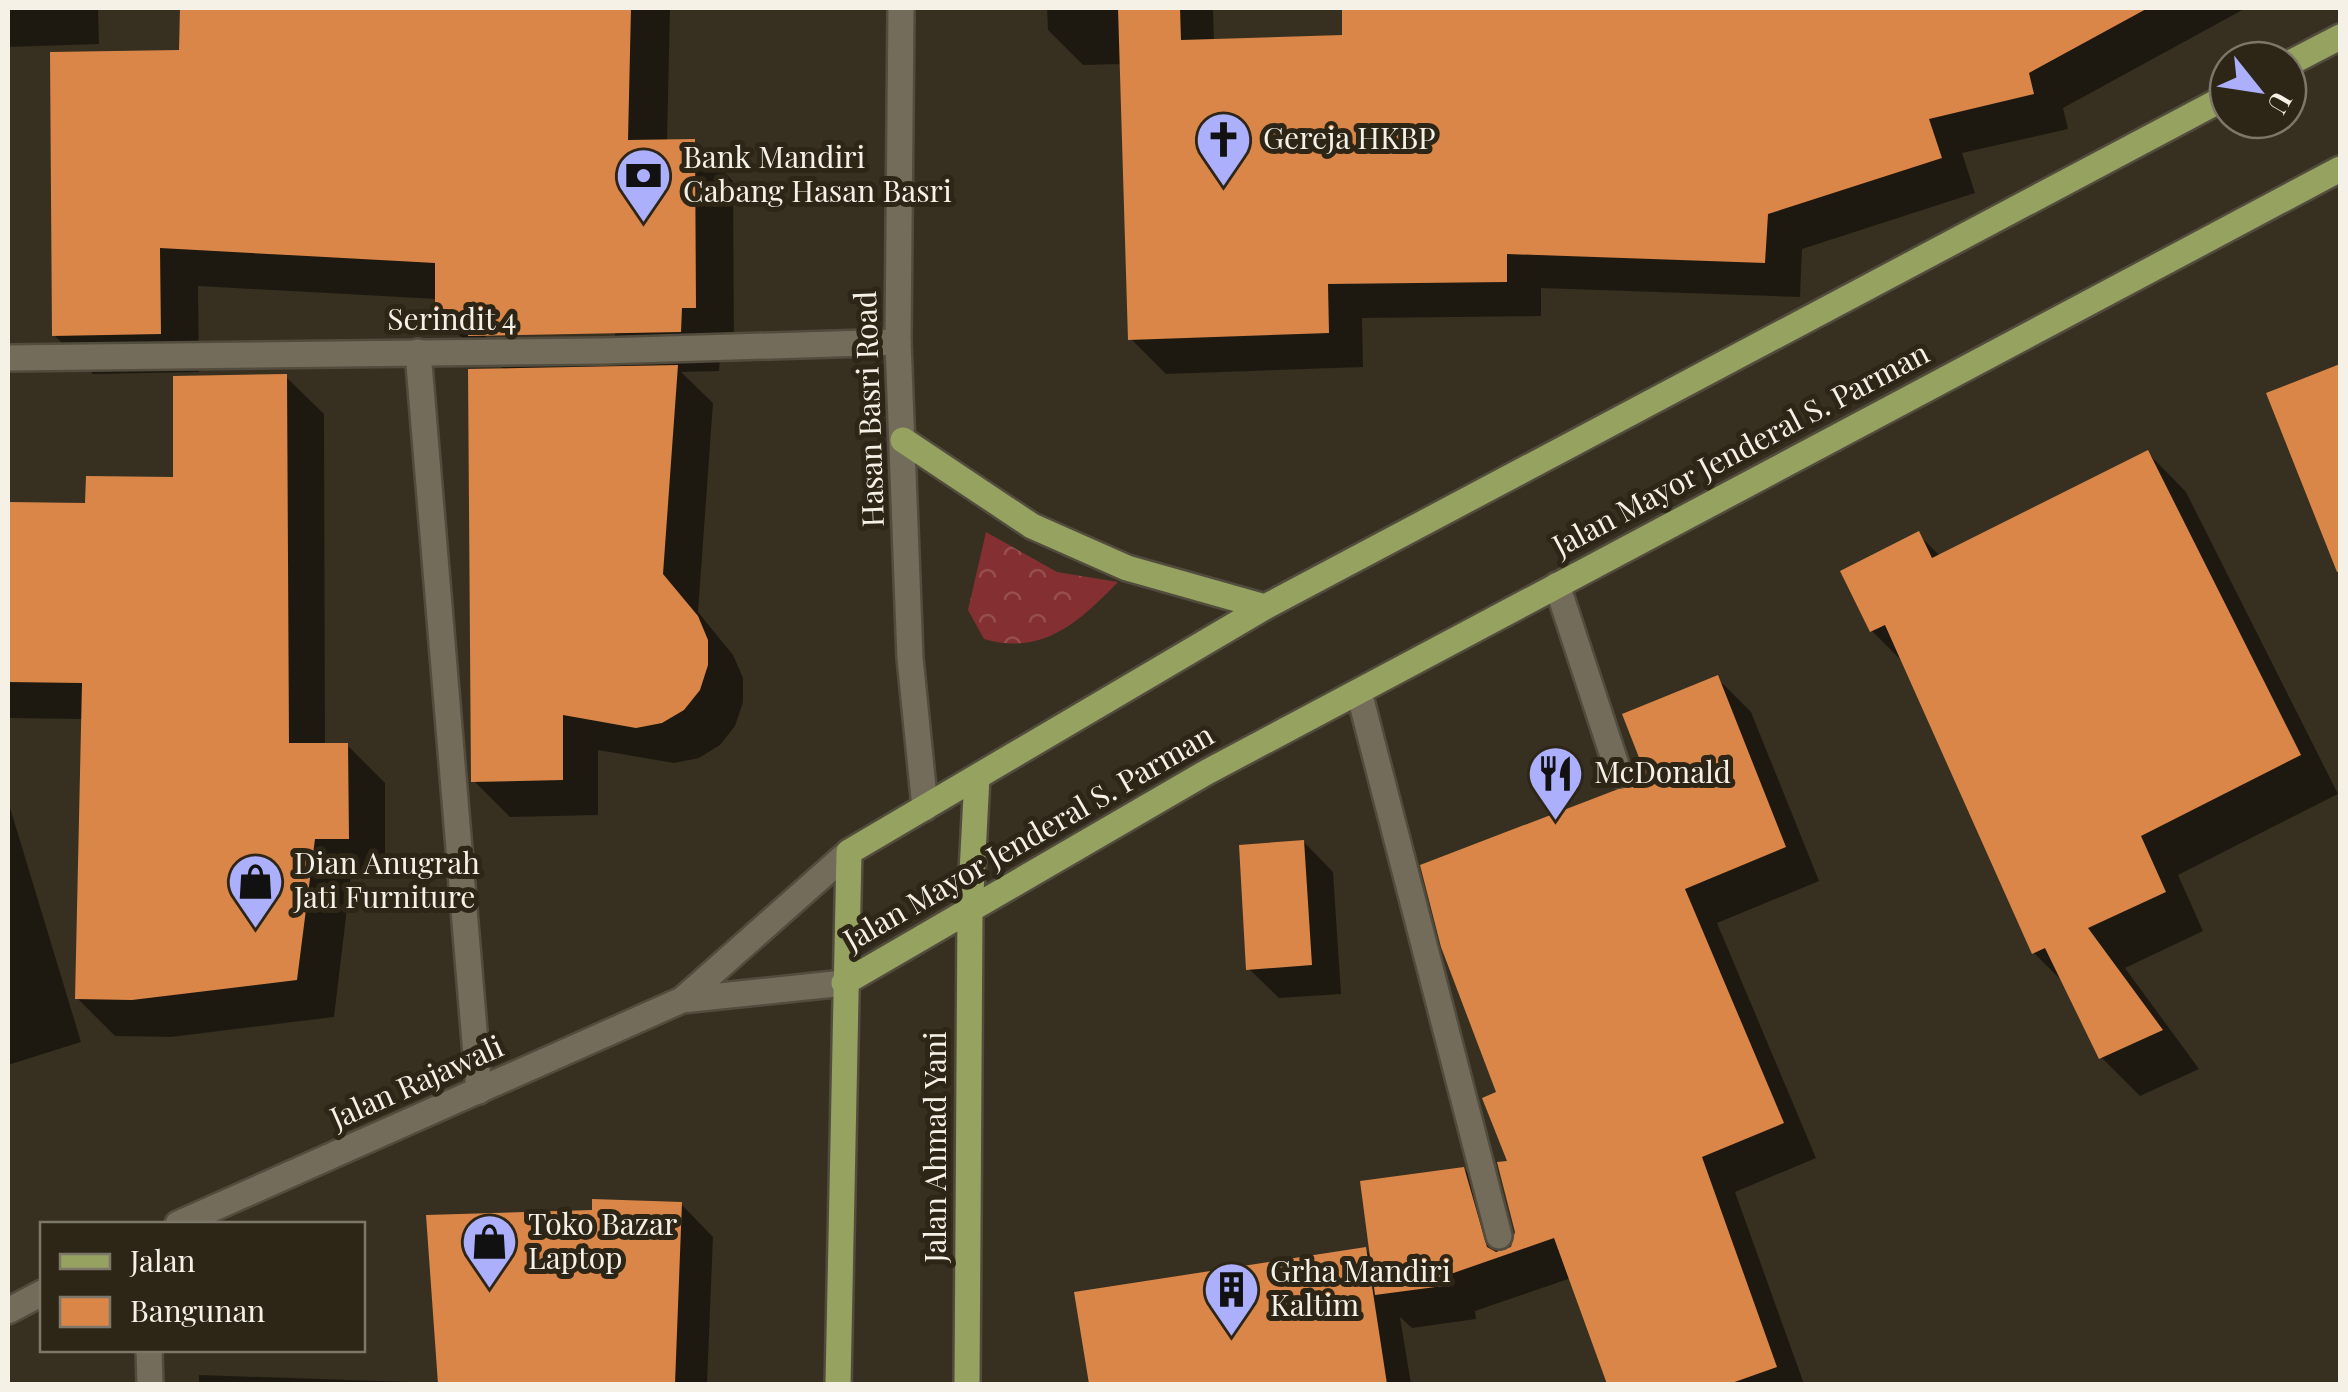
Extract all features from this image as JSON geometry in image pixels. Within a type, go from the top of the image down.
[{"type":"main road","points":[[2308,53],[2340,36]]},
{"type":"main road","points":[[838,1384],[844,983],[850,852],[1265,607],[2208,107]]},
{"type":"main road","name":"Jalan Mayor Jenderal S. Parman","points":[[844,983],[1207,772],[2340,169]]},
{"type":"main road","points":[[902,440],[1032,526],[1126,568],[1265,607]]},
{"type":"main road","name":"Jalan Ahmad Yani","points":[[967,1384],[970,910],[977,777]]},
{"type":"street","name":"Hasan Basri Road","points":[[902,8],[898,342],[910,658],[925,808]]},
{"type":"street","name":"Serindit 4","points":[[8,358],[898,342]]},
{"type":"street","points":[[418,352],[480,1091]]},
{"type":"street","points":[[1557,585],[1619,774]]},
{"type":"street","points":[[1359,692],[1499,1236]]},
{"type":"street","points":[[682,1000],[850,852]]},
{"type":"street","name":"Jalan Mayor Jenderal S. Parman","points":[[682,1000],[844,983]]},
{"type":"street","name":"Jalan Rajawali","points":[[183,1222],[682,1000]]},
{"type":"street","points":[[8,1312],[40,1294]]},
{"type":"street","points":[[149,1352],[150,1384]]},
{"type":"green space","points":[[986,532],[1057,572],[1118,582],[1074,622],[1042,639],[1005,643],[984,639],[968,610]]},
{"type":"building","points":[[180,8],[631,8],[628,140],[695,139],[696,308],[682,308],[681,332],[468,336],[467,314],[435,314],[435,263],[160,248],[161,334],[52,336],[50,52],[179,50]]},
{"type":"building","points":[[1118,8],[1180,8],[1181,40],[1342,35],[1342,8],[2148,8],[2029,73],[2034,94],[1929,119],[1942,158],[1768,214],[1765,263],[1507,254],[1507,282],[1328,284],[1329,333],[1128,340]]},
{"type":"building","points":[[2340,364],[2340,571],[2337,572],[2266,393]]},
{"type":"building","points":[[678,365],[663,574],[698,616],[708,640],[708,665],[700,690],[684,710],[662,723],[636,728],[563,715],[563,780],[471,782],[468,369]]},
{"type":"building","points":[[287,374],[289,743],[348,743],[349,839],[315,839],[297,980],[132,1000],[75,999],[82,683],[8,682],[8,502],[85,503],[86,476],[173,477],[173,376]]},
{"type":"building","points":[[2148,450],[2301,755],[2141,836],[2166,892],[2088,928],[2163,1030],[2099,1059],[2045,948],[2032,954],[1885,625],[1870,632],[1840,571],[1919,531],[1932,558]]},
{"type":"building","points":[[1718,675],[1786,847],[1685,889],[1784,1123],[1702,1157],[1777,1367],[1729,1384],[1607,1384],[1554,1238],[1442,1277],[1443,1286],[1375,1295],[1360,1181],[1464,1167],[1487,1247],[1496,1252],[1511,1247],[1515,1232],[1497,1162],[1507,1161],[1482,1098],[1496,1092],[1441,947],[1420,865],[1647,778],[1622,714]]},
{"type":"building","points":[[1304,840],[1312,965],[1246,970],[1239,845]]},
{"type":"building","points":[[592,1199],[682,1202],[675,1384],[438,1384],[426,1215],[592,1210]]},
{"type":"building","name":"Grha Mandiri Kaltim","points":[[1366,1247],[1387,1384],[1089,1384],[1074,1292]]},
{"type":"place","name":"Gereja HKBP","points":[[1224,188]]},
{"type":"place","name":"Bank Mandiri Cabang Hasan Basri","points":[[644,224]]},
{"type":"place","name":"McDonald","points":[[1555,822]]},
{"type":"place","name":"Dian Anugrah Jati Furniture","points":[[255,930]]},
{"type":"place","name":"Toko Bazar Laptop","points":[[489,1291]]},
{"type":"place","name":"Grha Mandiri Kaltim","points":[[1231,1338]]}]
